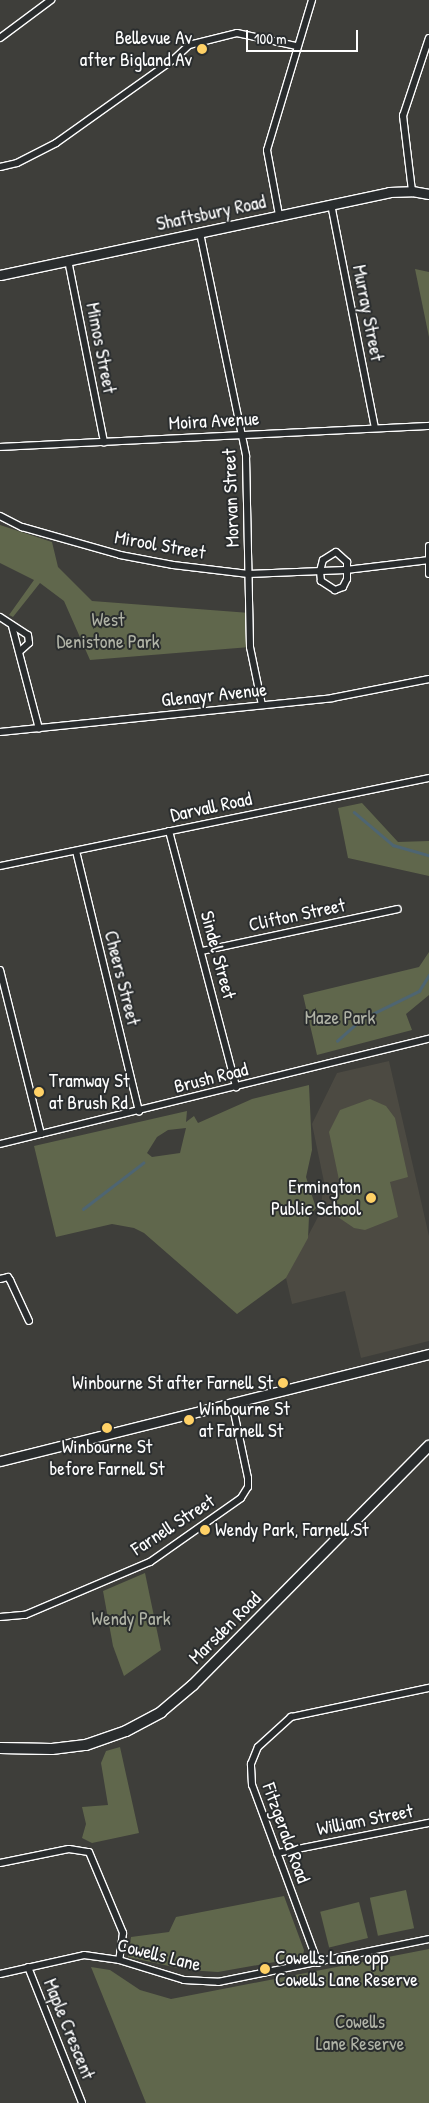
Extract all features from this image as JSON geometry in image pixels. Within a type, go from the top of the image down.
[{"type":"main road","name":"Marsden Road","points":[[0,1748],[40,1750],[86,1745],[126,1731],[161,1712],[194,1685],[429,1446]]},
{"type":"street","points":[[0,38],[51,0]]},
{"type":"street","points":[[279,215],[267,150],[296,46],[312,0]]},
{"type":"street","points":[[0,167],[17,163],[56,143],[173,60],[189,45],[237,33],[296,46]]},
{"type":"street","points":[[412,191],[403,116],[429,38]]},
{"type":"street","name":"Shaftsbury Road","points":[[0,275],[331,204],[412,191],[429,194]]},
{"type":"street","name":"Murray Street","points":[[331,204],[375,428]]},
{"type":"street","name":"Morvan Street","points":[[200,233],[246,456],[250,647],[262,706]]},
{"type":"street","name":"Mimos Street","points":[[68,260],[104,442]]},
{"type":"street","name":"Moira Avenue","points":[[0,447],[429,426]]},
{"type":"street","name":"Mirool Street","points":[[0,516],[22,527],[120,555],[173,565],[248,574],[346,570],[428,560]]},
{"type":"street","points":[[429,546],[429,574]]},
{"type":"street","points":[[336,552],[346,562],[346,570],[342,587],[335,590],[321,581],[320,571],[323,560],[336,552]]},
{"type":"street","points":[[0,617],[29,638],[27,646],[20,651]]},
{"type":"street","points":[[12,626],[39,729]]},
{"type":"street","name":"Glenayr Avenue","points":[[0,732],[332,698],[429,679]]},
{"type":"street","name":"Darvall Road","points":[[0,866],[429,778]]},
{"type":"street","name":"Sindel Street","points":[[169,831],[202,951],[236,1087]]},
{"type":"street","name":"Cheers Street","points":[[76,851],[139,1111]]},
{"type":"street","name":"Clifton Street","points":[[202,951],[398,909]]},
{"type":"street","points":[[0,970],[41,1134]]},
{"type":"street","name":"Brush Road","points":[[0,1144],[429,1039]]},
{"type":"street","points":[[0,1279],[8,1277],[29,1321]]},
{"type":"street","points":[[0,1461],[429,1354]]},
{"type":"street","name":"Farnell Street","points":[[0,1616],[22,1616],[150,1562],[241,1498],[248,1487],[248,1478],[232,1402]]},
{"type":"street","name":"Fitzgerald Road","points":[[318,1963],[250,1775],[258,1747],[291,1717],[429,1688]]},
{"type":"street","name":"William Street","points":[[277,1852],[429,1823]]},
{"type":"street","points":[[0,1863],[69,1849],[89,1852],[123,1933],[119,1960]]},
{"type":"street","name":"Cowells Lane","points":[[0,1974],[74,1956],[119,1960],[173,1978],[206,1982],[318,1963],[429,1939]]},
{"type":"street","name":"Maple Crescent","points":[[28,1967],[82,2103]]},
{"type":"shaded area","name":"Ermington Public School","points":[[389,1061],[429,1236],[429,1341],[361,1358],[345,1291],[292,1304],[286,1278],[320,1213],[324,1182],[312,1124],[337,1073]]},
{"type":"green space","points":[[415,269],[429,272],[429,337]]},
{"type":"green space","name":"West Denistone Park","points":[[0,525],[52,542],[58,567],[92,601],[250,613],[250,647],[90,660],[64,601],[40,583],[13,617],[9,615],[34,580],[0,563]]},
{"type":"green space","points":[[362,803],[398,842],[429,841],[429,876],[348,858],[338,808]]},
{"type":"green space","name":"Maze Park","points":[[429,952],[429,995],[406,1014],[412,1030],[317,1055],[303,995],[419,967]]},
{"type":"green space","points":[[309,1085],[312,1150],[306,1177],[316,1208],[309,1217],[308,1238],[286,1278],[237,1314],[144,1233],[134,1228],[112,1224],[56,1237],[34,1146],[187,1111],[186,1122],[194,1116],[198,1123],[252,1099]],"holes":[[[186,1128],[180,1153],[152,1157],[147,1153],[157,1137],[168,1130]]]},
{"type":"green space","points":[[370,1099],[386,1106],[395,1118],[408,1177],[390,1182],[398,1217],[365,1230],[354,1228],[335,1215],[339,1180],[329,1132],[340,1110]]},
{"type":"green space","name":"Wendy Park","points":[[145,1573],[161,1650],[124,1676],[113,1646],[103,1591]]},
{"type":"green space","points":[[120,1747],[139,1833],[92,1843],[82,1838],[86,1824],[82,1807],[108,1805],[101,1763],[106,1751]]},
{"type":"green space","points":[[406,1890],[414,1928],[378,1936],[370,1898]]},
{"type":"green space","points":[[284,1896],[304,1950],[303,1957],[218,1972],[187,1970],[128,1957],[131,1937],[169,1932],[176,1917]]},
{"type":"green space","points":[[359,1902],[368,1938],[329,1948],[320,1912]]},
{"type":"green space","name":"Cowells Lane Reserve","points":[[429,1949],[429,2103],[146,2103],[91,1967],[110,1970],[140,1990],[171,1999]]},
{"type":"waterway","points":[[354,812],[393,845],[429,855]]},
{"type":"waterway","points":[[337,1041],[360,1020],[419,991],[429,975]]},
{"type":"waterway","points":[[83,1209],[143,1163]]},
{"type":"place","name":"Bellevue Av after Bigland Av","points":[[202,49]]},
{"type":"place","name":"Tramway St at Brush Rd","points":[[39,1092]]},
{"type":"place","name":"Ermington Public School","points":[[371,1198]]},
{"type":"place","name":"Winbourne St after Farnell St","points":[[283,1383]]},
{"type":"place","name":"Winbourne St at Farnell St","points":[[189,1420]]},
{"type":"place","name":"Winbourne St before Farnell St","points":[[107,1428]]},
{"type":"place","name":"Wendy Park, Farnell St","points":[[205,1530]]},
{"type":"place","name":"Cowells Lane opp Cowells Lane Reserve","points":[[265,1969]]}]
